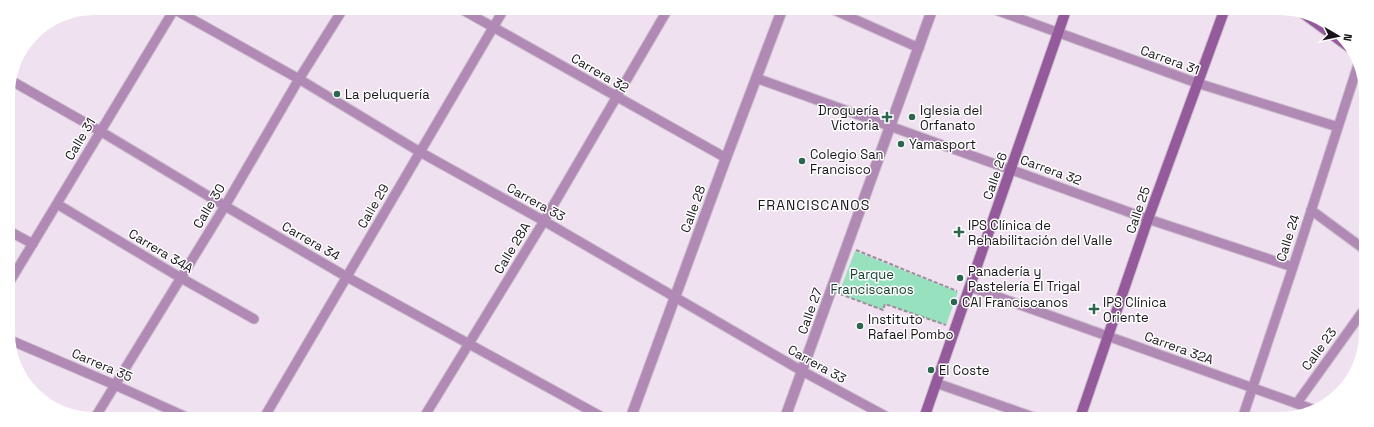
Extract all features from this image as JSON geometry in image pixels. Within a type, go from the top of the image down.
[{"type":"main road","name":"Calle 26","points":[[926,412],[1064,15]]},
{"type":"main road","name":"Calle 25","points":[[1082,412],[1148,219],[1222,15]]},
{"type":"street","name":"Calle 31","points":[[15,273],[170,15]]},
{"type":"street","name":"Carrera 33","points":[[185,15],[299,79],[420,152],[544,221],[802,372],[878,412]]},
{"type":"street","name":"Calle 30","points":[[98,412],[225,206],[299,79],[339,15]]},
{"type":"street","name":"Carrera 32","points":[[472,15],[726,158]]},
{"type":"street","name":"Calle 29","points":[[267,412],[501,15]]},
{"type":"street","name":"Calle 28A","points":[[427,412],[544,221],[665,15]]},
{"type":"street","name":"Calle 28","points":[[633,412],[780,15]]},
{"type":"street","points":[[847,15],[919,48]]},
{"type":"street","name":"Calle 27","points":[[787,412],[930,15]]},
{"type":"street","name":"Carrera 31","points":[[1009,15],[1197,83],[1338,127]]},
{"type":"street","name":"Calle 24","points":[[1244,412],[1356,72]]},
{"type":"street","name":"Carrera 32","points":[[756,78],[1148,219],[1293,267]]},
{"type":"street","name":"Carrera 34","points":[[16,83],[100,131],[347,277],[593,412]]},
{"type":"street","name":"Carrera 34A","points":[[56,204],[181,278],[254,319]]},
{"type":"street","points":[[1311,210],[1359,245]]},
{"type":"street","points":[[15,234],[33,244]]},
{"type":"street","name":"Carrera 32A","points":[[968,291],[1109,336],[1307,407]]},
{"type":"street","name":"Calle 23","points":[[1297,403],[1359,317]]},
{"type":"street","name":"Carrera 35","points":[[16,343],[175,412]]},
{"type":"street","points":[[936,383],[1019,412]]},
{"type":"path","points":[[847,246],[968,291]]},
{"type":"path","points":[[831,291],[883,310],[885,304],[955,328]]},
{"type":"green space","name":"Parque Franciscanos","points":[[855,251],[958,292],[946,325],[885,304],[883,310],[839,293]]},
{"type":"place","name":"La peluquería","points":[[337,94]]},
{"type":"place","name":"Droguería Victoria","points":[[887,117]]},
{"type":"place","name":"Iglesia del Orfanato","points":[[912,117]]},
{"type":"place","name":"Yamasport","points":[[901,144]]},
{"type":"place","name":"Colegio San Francisco","points":[[802,161]]},
{"type":"place","name":"IPS Clínica de Rehabilitación del Valle","points":[[959,232]]},
{"type":"place","name":"Panadería y Pastelería El Trigal","points":[[960,278]]},
{"type":"place","name":"CAI Franciscanos","points":[[954,302]]},
{"type":"place","name":"IPS Clínica Oriente","points":[[1094,309]]},
{"type":"place","name":"Instituto Rafael Pombo","points":[[860,326]]},
{"type":"place","name":"El Coste","points":[[931,370]]},
{"type":"district","name":"FRANCISCANOS","points":[[814,205]]}]
